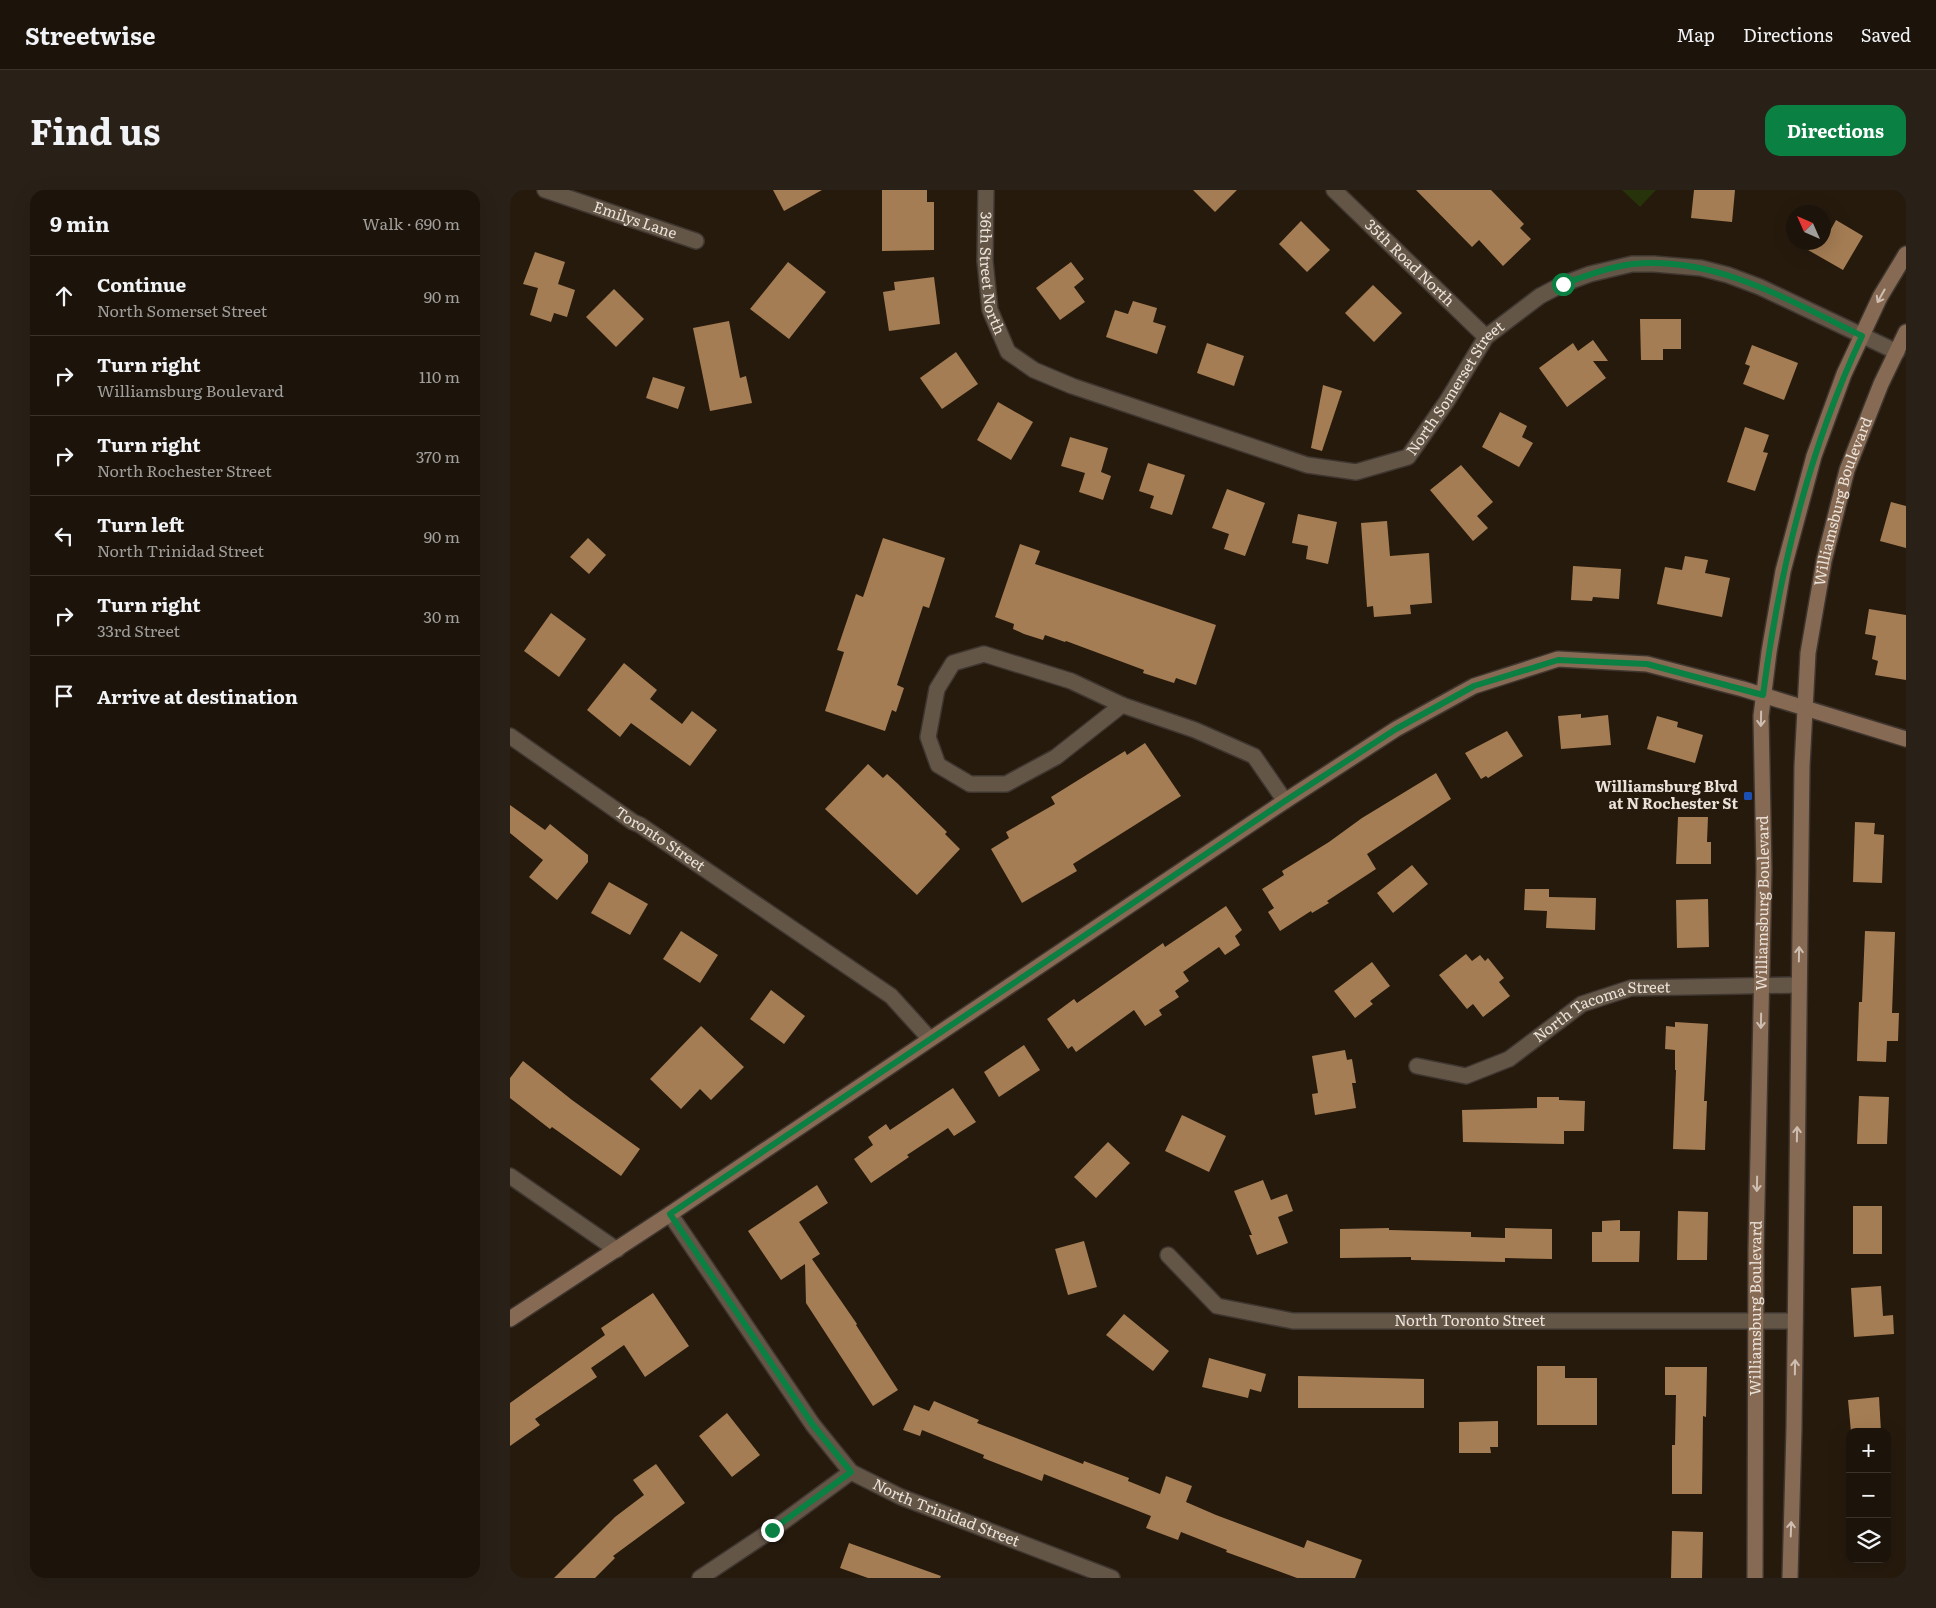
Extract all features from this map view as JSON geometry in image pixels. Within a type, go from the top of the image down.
[{"type":"main road","name":"Williamsburg Boulevard","points":[[1755,1578],[1756,1249],[1764,870],[1761,716],[1763,695],[1783,571],[1814,456],[1844,374],[1880,297],[1906,254]]},
{"type":"main road","name":"Williamsburg Boulevard","points":[[1790,1578],[1802,766],[1808,653],[1824,561],[1845,479],[1881,384],[1906,332]]},
{"type":"main road","points":[[510,1319],[617,1250],[1285,801],[1396,729],[1474,686],[1558,660],[1647,664],[1763,695],[1906,739]]},
{"type":"street","name":"Emilys Lane","points":[[545,190],[696,241]]},
{"type":"street","name":"36th Street North","points":[[986,190],[985,261],[990,310],[1008,352]]},
{"type":"street","name":"35th Road North","points":[[1334,190],[1486,337]]},
{"type":"street","name":"North Somerset Street","points":[[1008,352],[1034,370],[1072,386],[1307,465],[1356,472],[1408,457],[1447,402],[1486,337],[1540,296],[1563,284],[1632,264],[1701,268],[1728,275],[1760,287],[1897,352]]},
{"type":"street","points":[[1122,704],[1056,757],[1006,784],[970,784],[938,765],[928,737],[937,689],[953,663],[984,654],[1071,681],[1122,704],[1195,730],[1254,756],[1285,801]]},
{"type":"street","name":"Toronto Street","points":[[510,736],[633,822],[891,996],[930,1039]]},
{"type":"street","name":"North Tacoma Street","points":[[1417,1066],[1466,1076],[1508,1059],[1582,1004],[1631,988],[1799,985]]},
{"type":"street","points":[[510,1176],[617,1250]]},
{"type":"street","name":"North Trinidad Street","points":[[670,1214],[813,1425],[851,1472],[901,1497],[1112,1578]]},
{"type":"street","name":"North Toronto Street","points":[[1168,1255],[1216,1306],[1293,1321],[1795,1321]]},
{"type":"street","points":[[700,1578],[772,1530],[851,1472]]},
{"type":"green space","points":[[1622,190],[1656,190],[1640,207]]},
{"type":"building","points":[[773,190],[822,190],[784,211]]},
{"type":"building","points":[[882,190],[927,190],[927,202],[934,202],[934,250],[882,251]]},
{"type":"building","points":[[1193,190],[1237,190],[1215,212]]},
{"type":"building","points":[[1416,190],[1491,190],[1524,224],[1520,228],[1531,239],[1503,266],[1479,240],[1472,247]]},
{"type":"building","points":[[1694,190],[1735,190],[1732,222],[1691,218]]},
{"type":"building","points":[[1836,220],[1863,236],[1843,270],[1808,250],[1831,250],[1831,229]]},
{"type":"building","points":[[1301,221],[1330,250],[1307,272],[1279,244]]},
{"type":"building","points":[[535,252],[565,262],[558,284],[575,290],[567,317],[554,313],[551,322],[530,315],[538,288],[523,284]]},
{"type":"building","points":[[788,262],[826,292],[789,339],[750,309]]},
{"type":"building","points":[[1071,262],[1084,279],[1074,287],[1085,302],[1060,320],[1036,288]]},
{"type":"building","points":[[934,277],[940,324],[889,331],[883,292],[895,290],[894,282]]},
{"type":"building","points":[[1373,285],[1402,313],[1374,342],[1345,313]]},
{"type":"building","points":[[614,289],[644,319],[616,347],[586,317]]},
{"type":"building","points":[[1133,301],[1157,308],[1153,322],[1166,326],[1157,354],[1106,337],[1115,310],[1128,314]]},
{"type":"building","points":[[1640,319],[1681,319],[1681,349],[1663,349],[1663,360],[1641,360]]},
{"type":"building","points":[[729,321],[740,378],[746,376],[752,403],[710,411],[693,328]]},
{"type":"building","points":[[1593,340],[1608,361],[1593,361],[1606,378],[1567,407],[1539,368],[1573,343],[1578,351]]},
{"type":"building","points":[[1207,343],[1244,356],[1234,386],[1197,373]]},
{"type":"building","points":[[1752,345],[1798,363],[1784,400],[1743,384],[1750,366],[1745,364]]},
{"type":"building","points":[[956,352],[978,384],[942,409],[920,378]]},
{"type":"building","points":[[653,377],[685,387],[678,409],[646,398]]},
{"type":"building","points":[[1323,385],[1342,391],[1322,451],[1311,448]]},
{"type":"building","points":[[998,402],[1033,422],[1011,460],[977,440]]},
{"type":"building","points":[[1500,412],[1527,426],[1522,437],[1533,443],[1519,467],[1482,447]]},
{"type":"building","points":[[1745,427],[1769,435],[1763,452],[1768,453],[1755,491],[1727,482]]},
{"type":"building","points":[[1070,437],[1108,448],[1101,472],[1111,476],[1103,500],[1079,492],[1085,473],[1061,466]]},
{"type":"building","points":[[1148,463],[1185,475],[1172,515],[1150,508],[1154,496],[1139,491]]},
{"type":"building","points":[[1461,465],[1493,502],[1477,516],[1488,528],[1473,541],[1430,490]]},
{"type":"building","points":[[1227,489],[1265,503],[1245,556],[1224,549],[1229,534],[1212,528]]},
{"type":"building","points":[[1891,502],[1906,506],[1906,548],[1880,541]]},
{"type":"building","points":[[1298,514],[1337,522],[1328,564],[1306,559],[1308,546],[1292,543]]},
{"type":"building","points":[[1387,521],[1390,556],[1429,553],[1432,603],[1410,605],[1411,614],[1374,617],[1373,606],[1367,607],[1361,523]]},
{"type":"building","points":[[588,538],[606,555],[589,574],[570,557]]},
{"type":"building","points":[[883,538],[945,558],[929,608],[923,606],[897,685],[904,688],[896,712],[892,710],[885,731],[825,711],[844,652],[837,650],[856,594],[863,597]]},
{"type":"building","points":[[1020,544],[1040,551],[1035,564],[1216,625],[1196,685],[1176,678],[1174,683],[1143,673],[1144,670],[1066,641],[1045,635],[1043,640],[1024,634],[1013,629],[1014,624],[995,617]]},
{"type":"building","points":[[1685,556],[1708,560],[1705,573],[1730,578],[1722,617],[1657,604],[1665,567],[1682,570]]},
{"type":"building","points":[[1573,566],[1621,569],[1619,599],[1593,597],[1592,601],[1571,600]]},
{"type":"building","points":[[1869,609],[1906,615],[1906,680],[1875,675],[1878,661],[1872,659],[1876,636],[1865,634]]},
{"type":"building","points":[[551,613],[586,639],[559,677],[524,651]]},
{"type":"building","points":[[624,663],[657,690],[650,699],[682,724],[692,711],[717,730],[690,766],[631,723],[620,737],[587,710]]},
{"type":"building","points":[[1581,714],[1581,718],[1608,715],[1611,745],[1561,749],[1558,716]]},
{"type":"building","points":[[1657,716],[1678,722],[1677,727],[1703,735],[1695,763],[1647,749]]},
{"type":"building","points":[[1507,731],[1523,756],[1488,778],[1486,776],[1481,779],[1465,753]]},
{"type":"building","points":[[1145,743],[1181,796],[1073,864],[1077,871],[1022,903],[991,849],[1009,838],[1006,832],[1055,804],[1051,797],[1125,751],[1127,755]]},
{"type":"building","points":[[868,764],[883,778],[887,774],[897,783],[947,832],[945,834],[960,849],[917,895],[825,809]]},
{"type":"building","points":[[1436,773],[1451,799],[1367,854],[1376,869],[1327,901],[1329,903],[1312,913],[1311,911],[1280,931],[1268,912],[1274,908],[1262,889],[1284,875],[1282,871],[1329,842],[1362,818]]},
{"type":"building","points":[[510,805],[545,830],[550,824],[588,855],[588,862],[557,900],[529,877],[543,860],[510,833]]},
{"type":"building","points":[[1678,817],[1708,817],[1707,842],[1711,842],[1711,864],[1676,864]]},
{"type":"building","points":[[1855,822],[1875,823],[1874,834],[1884,835],[1882,883],[1853,882]]},
{"type":"building","points":[[1412,865],[1428,884],[1393,913],[1377,893]]},
{"type":"building","points":[[609,882],[648,904],[630,935],[591,913]]},
{"type":"building","points":[[1525,889],[1549,889],[1549,897],[1596,898],[1595,930],[1546,928],[1547,911],[1524,910]]},
{"type":"building","points":[[1708,899],[1709,947],[1677,948],[1676,900]]},
{"type":"building","points":[[1226,906],[1242,930],[1235,936],[1240,945],[1225,955],[1219,947],[1183,972],[1189,981],[1175,991],[1179,997],[1159,1010],[1162,1015],[1145,1026],[1134,1010],[1076,1052],[1072,1046],[1068,1049],[1047,1019],[1074,999],[1077,1003],[1163,943],[1165,947]]},
{"type":"building","points":[[681,931],[718,955],[700,983],[663,959]]},
{"type":"building","points":[[1865,931],[1895,932],[1892,1013],[1899,1013],[1898,1041],[1887,1041],[1886,1062],[1857,1061],[1859,1002],[1862,1002]]},
{"type":"building","points":[[1466,954],[1472,961],[1480,955],[1485,961],[1488,958],[1504,978],[1499,982],[1510,996],[1483,1017],[1473,1004],[1467,1009],[1439,975]]},
{"type":"building","points":[[1372,962],[1390,986],[1370,1001],[1373,1004],[1355,1018],[1334,991]]},
{"type":"building","points":[[771,990],[805,1016],[784,1044],[750,1019]]},
{"type":"building","points":[[1675,1022],[1708,1024],[1704,1101],[1707,1101],[1705,1150],[1673,1149],[1675,1050],[1665,1049],[1666,1026],[1675,1027]]},
{"type":"building","points":[[701,1026],[744,1067],[711,1100],[700,1089],[681,1109],[650,1079]]},
{"type":"building","points":[[1024,1045],[1040,1070],[999,1097],[984,1072]]},
{"type":"building","points":[[1345,1050],[1347,1060],[1352,1059],[1356,1083],[1352,1083],[1356,1108],[1315,1115],[1312,1094],[1318,1093],[1312,1056]]},
{"type":"building","points":[[523,1061],[572,1100],[640,1149],[621,1176],[552,1127],[550,1129],[510,1098],[510,1078]]},
{"type":"building","points":[[953,1088],[976,1122],[954,1136],[948,1128],[907,1155],[909,1157],[871,1183],[854,1159],[873,1145],[868,1137],[886,1124],[890,1130]]},
{"type":"building","points":[[1859,1096],[1889,1097],[1887,1144],[1857,1144]]},
{"type":"building","points":[[1537,1097],[1559,1097],[1559,1100],[1585,1101],[1584,1131],[1564,1131],[1564,1144],[1463,1142],[1462,1110],[1537,1108]]},
{"type":"building","points":[[1182,1115],[1226,1136],[1209,1172],[1165,1151]]},
{"type":"building","points":[[1108,1142],[1130,1163],[1096,1198],[1074,1177]]},
{"type":"building","points":[[1263,1180],[1271,1200],[1287,1194],[1293,1211],[1278,1217],[1288,1243],[1257,1255],[1249,1235],[1252,1235],[1234,1191]]},
{"type":"building","points":[[817,1185],[828,1203],[799,1222],[820,1254],[812,1259],[857,1324],[898,1390],[873,1406],[806,1303],[805,1264],[781,1280],[748,1231]]},
{"type":"building","points":[[1853,1206],[1882,1206],[1882,1254],[1853,1254]]},
{"type":"building","points":[[1678,1211],[1708,1212],[1707,1260],[1677,1260]]},
{"type":"building","points":[[1620,1220],[1620,1231],[1640,1231],[1639,1262],[1592,1262],[1592,1232],[1602,1232],[1602,1221]]},
{"type":"building","points":[[1389,1228],[1389,1230],[1471,1232],[1471,1237],[1505,1238],[1505,1228],[1552,1229],[1552,1259],[1505,1258],[1505,1262],[1411,1260],[1411,1257],[1340,1258],[1340,1229]]},
{"type":"building","points":[[1084,1241],[1097,1287],[1068,1295],[1055,1249]]},
{"type":"building","points":[[1881,1286],[1883,1316],[1893,1315],[1894,1334],[1854,1337],[1851,1288]]},
{"type":"building","points":[[653,1293],[689,1346],[645,1377],[624,1345],[591,1368],[597,1377],[535,1419],[540,1425],[510,1446],[510,1403],[605,1335],[601,1328]]},
{"type":"building","points":[[1124,1314],[1169,1351],[1153,1371],[1106,1335]]},
{"type":"building","points":[[1209,1358],[1266,1374],[1261,1392],[1250,1389],[1248,1398],[1202,1387]]},
{"type":"building","points":[[1537,1366],[1565,1366],[1565,1378],[1597,1378],[1597,1425],[1537,1425]]},
{"type":"building","points":[[1665,1367],[1707,1367],[1706,1417],[1703,1416],[1702,1494],[1672,1494],[1672,1445],[1675,1445],[1676,1395],[1665,1395]]},
{"type":"building","points":[[1298,1376],[1424,1379],[1424,1408],[1298,1408]]},
{"type":"building","points":[[1879,1397],[1881,1428],[1851,1428],[1848,1400]]},
{"type":"building","points":[[934,1401],[979,1420],[977,1423],[1083,1464],[1084,1461],[1129,1478],[1128,1481],[1160,1494],[1166,1476],[1192,1486],[1186,1502],[1304,1548],[1307,1540],[1362,1560],[1355,1578],[1297,1578],[1226,1552],[1227,1550],[1181,1532],[1178,1540],[1146,1528],[1151,1516],[1044,1474],[1042,1481],[983,1458],[984,1455],[922,1430],[920,1436],[903,1430],[914,1405],[929,1411]]},
{"type":"building","points":[[727,1413],[760,1455],[732,1477],[699,1436]]},
{"type":"building","points":[[1498,1421],[1498,1447],[1490,1447],[1491,1453],[1459,1453],[1459,1422]]},
{"type":"building","points":[[656,1464],[685,1503],[613,1556],[615,1558],[595,1578],[554,1578],[615,1517],[644,1495],[633,1480]]},
{"type":"building","points":[[1672,1531],[1703,1532],[1702,1578],[1671,1578]]},
{"type":"building","points":[[849,1543],[941,1576],[940,1578],[868,1578],[840,1568]]},
{"type":"place","name":"Williamsburg Blvd at N Rochester St","points":[[1748,796]]},
{"type":"route","points":[[772,1530],[851,1472],[813,1425],[670,1214],[1285,801],[1396,729],[1474,686],[1558,660],[1647,664],[1763,695],[1783,571],[1814,456],[1844,374],[1862,336],[1760,287],[1728,275],[1701,268],[1676,265],[1632,264],[1590,274],[1563,284]]}]
